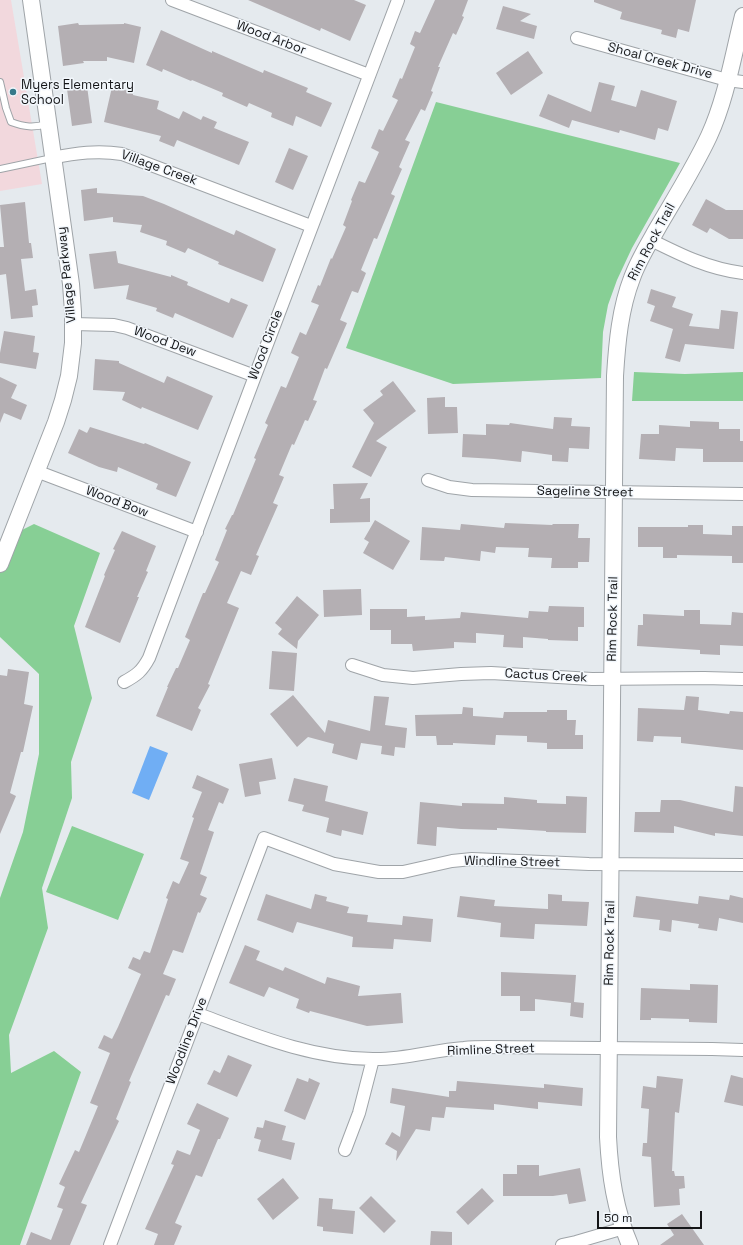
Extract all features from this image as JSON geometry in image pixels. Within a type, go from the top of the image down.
[{"type":"street","name":"Village Parkway","points":[[0,564],[56,422],[69,376],[73,343],[71,284],[47,124],[31,0]]},
{"type":"street","name":"Wood Arbor","points":[[172,0],[369,75]]},
{"type":"street","name":"Wood Circle","points":[[124,682],[142,670],[149,658],[398,0]]},
{"type":"street","name":"Rim Rock Trail","points":[[630,1245],[613,1190],[610,1169],[608,1130],[615,376],[619,328],[624,303],[632,276],[703,150],[735,81],[743,16]]},
{"type":"street","name":"Shoal Creek Drive","points":[[577,38],[735,81]]},
{"type":"street","name":"Village Creek","points":[[52,158],[90,152],[122,154],[312,226]]},
{"type":"street","points":[[651,240],[697,262],[714,268],[743,273]]},
{"type":"street","name":"Wood Dew","points":[[73,324],[114,325],[127,328],[255,376]]},
{"type":"street","name":"Wood Bow","points":[[36,471],[197,532]]},
{"type":"street","name":"Sageline Street","points":[[428,480],[449,487],[472,490],[743,494]]},
{"type":"street","name":"Cactus Creek","points":[[352,666],[368,672],[398,678],[461,674],[491,674],[612,679],[743,679]]},
{"type":"street","name":"Windline Street","points":[[264,838],[334,864],[379,872],[403,872],[452,861],[472,859],[611,864],[743,865]]},
{"type":"street","name":"Woodline Drive","points":[[110,1245],[264,838]]},
{"type":"street","name":"Rimline Street","points":[[198,1014],[270,1040],[308,1051],[340,1057],[394,1059],[463,1048],[712,1048],[743,1050]]},
{"type":"street","points":[[345,1150],[360,1113],[373,1059]]},
{"type":"street","points":[[562,1245],[624,1228]]},
{"type":"lane","points":[[0,82],[11,122],[24,126],[35,127],[47,124]]},
{"type":"lane","name":"Village Creek","points":[[0,169],[52,158]]},
{"type":"shaded area","name":"Myers Elementary School","points":[[0,0],[11,0],[42,184],[0,191]]},
{"type":"green space","points":[[436,102],[680,163],[632,248],[617,280],[608,305],[603,332],[601,378],[453,384],[346,348]]},
{"type":"green space","points":[[634,372],[685,374],[743,372],[743,401],[632,401]]},
{"type":"green space","points":[[34,524],[100,553],[74,626],[92,698],[71,762],[72,798],[42,888],[48,928],[9,1035],[11,1073],[54,1051],[81,1072],[20,1245],[0,1245],[0,898],[23,832],[39,754],[39,674],[0,637],[0,541]]},
{"type":"green space","points":[[72,826],[144,854],[118,920],[46,892]]},
{"type":"water","points":[[150,746],[168,753],[149,800],[132,793]]},
{"type":"building","points":[[248,0],[354,0],[366,5],[350,41],[321,28],[320,31]]},
{"type":"building","points":[[435,0],[468,0],[462,16],[464,17],[456,35],[453,33],[438,67],[440,67],[431,91],[433,92],[425,111],[421,109],[405,140],[410,142],[399,167],[402,169],[391,194],[395,196],[377,239],[374,238],[361,270],[366,273],[358,293],[352,291],[340,320],[347,323],[327,369],[325,368],[313,400],[317,401],[308,421],[305,420],[294,445],[292,444],[279,475],[284,477],[273,503],[278,505],[256,555],[259,556],[251,575],[241,571],[227,603],[239,608],[208,684],[210,685],[198,708],[201,710],[192,731],[156,716],[167,687],[176,668],[178,668],[190,640],[185,637],[203,593],[205,593],[219,562],[215,560],[227,530],[225,529],[233,515],[256,459],[254,458],[268,425],[265,423],[281,386],[286,388],[299,357],[291,353],[300,332],[306,335],[319,305],[311,302],[318,285],[320,286],[331,258],[332,259],[346,227],[343,225],[352,201],[351,200],[359,181],[365,183],[379,152],[371,148],[379,129],[383,131],[398,100],[392,97],[400,78],[402,79],[415,47],[410,44],[415,31],[420,33]]},
{"type":"building","points":[[594,0],[696,0],[689,32],[678,29],[676,38],[661,34],[662,30],[620,19],[622,12],[594,2]]},
{"type":"building","points":[[503,6],[531,14],[520,21],[537,26],[534,39],[496,29]]},
{"type":"building","points":[[78,23],[79,25],[124,23],[141,27],[134,63],[107,57],[107,61],[83,61],[84,63],[63,66],[58,26]]},
{"type":"building","points":[[161,30],[212,53],[212,51],[263,73],[264,70],[308,88],[306,92],[332,103],[321,127],[296,116],[293,126],[271,117],[272,113],[249,103],[247,107],[222,96],[223,93],[192,80],[191,81],[163,69],[162,72],[146,65]]},
{"type":"building","points":[[528,51],[543,73],[511,95],[496,73]]},
{"type":"building","points":[[599,82],[615,86],[611,100],[636,107],[641,90],[677,101],[668,131],[658,128],[655,140],[620,130],[619,133],[572,120],[569,128],[539,116],[548,94],[591,112]]},
{"type":"building","points":[[87,86],[92,123],[72,126],[67,89]]},
{"type":"building","points":[[112,87],[129,91],[133,95],[159,101],[157,109],[179,119],[183,111],[201,120],[203,116],[217,122],[214,128],[249,142],[239,165],[177,140],[174,147],[159,141],[161,136],[104,122]]},
{"type":"building","points":[[289,148],[308,156],[293,190],[275,182]]},
{"type":"building","points":[[97,188],[97,193],[143,196],[234,235],[236,230],[276,249],[263,282],[218,264],[219,262],[188,248],[185,253],[166,245],[167,241],[140,232],[142,225],[113,222],[113,217],[84,221],[81,190]]},
{"type":"building","points":[[706,199],[726,210],[743,210],[743,239],[729,239],[710,228],[707,233],[692,225]]},
{"type":"building","points":[[25,202],[29,243],[31,243],[33,258],[21,259],[25,291],[36,289],[38,305],[32,306],[33,317],[11,319],[6,274],[0,275],[0,247],[4,247],[0,205]]},
{"type":"building","points":[[116,251],[118,263],[171,277],[171,275],[188,282],[187,285],[229,303],[231,298],[248,305],[233,338],[175,313],[173,318],[156,311],[157,308],[126,299],[129,285],[94,289],[89,254]]},
{"type":"building","points":[[651,289],[676,297],[672,307],[693,314],[689,326],[719,329],[721,310],[738,312],[734,349],[685,344],[680,362],[665,358],[673,329],[650,321],[655,306],[647,303]]},
{"type":"building","points":[[4,331],[35,336],[33,352],[39,353],[36,369],[0,363],[0,353]]},
{"type":"building","points":[[95,359],[119,361],[119,363],[164,383],[167,376],[213,396],[198,430],[142,407],[141,409],[122,400],[125,392],[93,390]]},
{"type":"building","points":[[0,377],[17,385],[11,398],[27,405],[21,420],[4,413],[0,423]]},
{"type":"building","points":[[393,381],[416,411],[376,441],[387,447],[371,477],[352,467],[374,423],[363,410],[383,395],[380,391]]},
{"type":"building","points":[[445,397],[445,407],[457,407],[458,433],[428,434],[427,398]]},
{"type":"building","points":[[554,417],[572,418],[571,426],[590,427],[589,449],[569,448],[568,462],[552,461],[552,455],[522,451],[521,462],[462,457],[463,434],[486,435],[486,424],[509,425],[510,423],[553,429]]},
{"type":"building","points":[[690,421],[719,422],[719,429],[740,429],[740,441],[743,441],[743,462],[703,462],[703,449],[676,448],[675,461],[639,459],[641,434],[659,434],[659,425],[690,427]]},
{"type":"building","points":[[90,427],[144,444],[145,443],[191,462],[176,497],[156,489],[158,484],[118,467],[117,472],[99,467],[68,453],[79,429],[87,433]]},
{"type":"building","points":[[368,483],[360,499],[370,498],[370,522],[330,523],[330,509],[334,509],[333,484]]},
{"type":"building","points":[[375,520],[410,541],[393,570],[363,553],[369,542],[364,539]]},
{"type":"building","points":[[505,523],[552,525],[579,524],[578,538],[590,538],[589,562],[578,562],[578,568],[551,568],[552,558],[528,557],[529,548],[496,547],[495,553],[481,551],[480,561],[445,557],[444,561],[420,560],[422,527],[460,530],[461,524],[504,528]]},
{"type":"building","points":[[688,525],[703,525],[703,534],[732,535],[732,526],[743,526],[743,563],[732,563],[732,556],[677,555],[677,558],[663,558],[663,547],[638,547],[638,527],[688,527]]},
{"type":"building","points":[[122,531],[156,546],[146,571],[148,572],[137,597],[139,597],[120,643],[85,627],[115,550],[113,549]]},
{"type":"building","points":[[361,589],[362,615],[324,617],[323,590]]},
{"type":"building","points":[[297,596],[319,615],[298,641],[297,649],[278,634],[282,629],[275,623]]},
{"type":"building","points":[[549,606],[584,607],[584,627],[578,627],[578,641],[523,637],[523,648],[503,647],[504,635],[476,633],[476,643],[454,642],[454,648],[413,651],[412,644],[391,644],[391,630],[370,630],[370,609],[407,609],[407,617],[425,616],[425,620],[460,618],[461,612],[528,618],[529,611],[548,612]]},
{"type":"building","points":[[684,610],[700,610],[700,624],[731,625],[732,612],[743,613],[743,646],[720,645],[720,655],[700,654],[700,650],[637,646],[638,625],[643,625],[643,614],[684,616]]},
{"type":"building","points":[[272,651],[297,653],[294,691],[269,689]]},
{"type":"building","points":[[8,669],[29,672],[24,704],[33,706],[23,752],[21,752],[10,793],[16,796],[0,834],[0,675],[7,676]]},
{"type":"building","points":[[293,695],[325,733],[328,720],[370,731],[374,696],[389,697],[385,725],[407,728],[405,748],[395,747],[394,756],[381,754],[382,746],[361,743],[357,760],[332,753],[334,744],[308,737],[297,747],[270,714]]},
{"type":"building","points":[[686,696],[699,697],[698,710],[729,714],[730,711],[743,712],[743,750],[681,743],[681,737],[654,736],[653,742],[637,741],[638,708],[684,710]]},
{"type":"building","points":[[463,707],[473,708],[473,716],[503,718],[504,712],[547,712],[547,710],[567,710],[567,720],[576,720],[575,735],[583,735],[583,749],[547,749],[547,743],[527,742],[527,736],[496,735],[495,745],[453,743],[453,745],[437,745],[436,736],[416,736],[415,715],[462,714]]},
{"type":"building","points":[[272,758],[276,779],[259,782],[261,794],[245,797],[239,764]]},
{"type":"building","points":[[197,775],[229,789],[223,804],[219,802],[208,830],[214,832],[200,874],[207,877],[200,895],[207,898],[200,913],[198,912],[183,953],[173,950],[163,974],[176,979],[169,996],[166,995],[129,1081],[131,1082],[116,1119],[119,1121],[81,1203],[87,1205],[70,1245],[26,1245],[31,1232],[51,1240],[63,1209],[57,1207],[65,1187],[59,1184],[75,1150],[79,1152],[98,1106],[90,1103],[110,1053],[98,1048],[104,1035],[112,1039],[118,1027],[141,974],[128,968],[133,957],[140,960],[144,951],[150,953],[168,899],[166,898],[173,881],[179,884],[189,862],[180,859],[194,818],[192,817],[202,792],[192,788]]},
{"type":"building","points":[[294,778],[328,786],[325,801],[368,812],[363,835],[342,830],[341,836],[326,832],[329,818],[302,811],[304,805],[288,801]]},
{"type":"building","points":[[735,786],[743,787],[743,836],[715,833],[715,836],[674,826],[674,833],[634,832],[635,812],[660,812],[661,800],[680,800],[733,812]]},
{"type":"building","points":[[566,796],[587,797],[586,833],[546,832],[497,828],[497,830],[437,827],[436,846],[417,844],[420,802],[462,806],[462,803],[504,804],[504,797],[537,800],[537,803],[566,804]]},
{"type":"building","points":[[266,894],[311,909],[315,894],[327,897],[326,901],[349,907],[347,913],[368,915],[367,922],[402,925],[403,916],[433,919],[431,942],[394,939],[393,949],[352,947],[353,937],[297,922],[293,933],[257,920]]},
{"type":"building","points":[[548,894],[562,895],[562,901],[589,902],[587,926],[535,924],[534,939],[500,937],[501,923],[457,917],[460,896],[495,900],[494,906],[548,909]]},
{"type":"building","points":[[730,895],[743,898],[743,923],[719,918],[717,931],[698,928],[699,924],[672,920],[671,932],[659,930],[660,920],[633,917],[636,896],[698,904],[699,896],[729,900]]},
{"type":"building","points":[[245,945],[260,951],[256,960],[283,971],[285,967],[325,984],[327,977],[360,986],[358,996],[401,993],[403,1023],[367,1026],[310,1011],[309,1013],[296,1008],[299,999],[269,987],[264,997],[229,983]]},
{"type":"building","points":[[501,972],[576,975],[574,1002],[584,1003],[583,1018],[570,1016],[571,1003],[535,999],[535,1011],[520,1011],[520,996],[501,996]]},
{"type":"building","points":[[690,984],[718,985],[717,1023],[689,1022],[689,1019],[651,1018],[651,1020],[640,1020],[641,988],[690,990]]},
{"type":"building","points":[[228,1055],[252,1065],[237,1097],[207,1084],[214,1070],[220,1073]]},
{"type":"building","points":[[731,1075],[743,1078],[743,1106],[724,1102]]},
{"type":"building","points":[[657,1076],[683,1079],[679,1113],[675,1112],[672,1171],[674,1171],[675,1176],[684,1176],[685,1188],[679,1189],[680,1205],[654,1207],[651,1157],[642,1156],[643,1143],[647,1143],[649,1109],[641,1108],[643,1086],[656,1088]]},
{"type":"building","points":[[297,1078],[308,1082],[309,1078],[320,1083],[305,1120],[284,1111]]},
{"type":"building","points":[[457,1081],[544,1088],[544,1084],[583,1088],[582,1106],[538,1102],[538,1109],[494,1104],[494,1110],[446,1107],[444,1118],[432,1117],[430,1131],[416,1129],[396,1161],[397,1151],[385,1144],[392,1132],[400,1137],[405,1106],[390,1103],[392,1088],[449,1097],[449,1091],[456,1091]]},
{"type":"building","points":[[197,1103],[229,1118],[220,1139],[218,1139],[202,1177],[196,1175],[175,1223],[182,1226],[174,1245],[154,1245],[158,1234],[145,1229],[174,1165],[171,1164],[177,1150],[190,1155],[200,1130],[187,1124]]},
{"type":"building","points":[[265,1120],[286,1126],[282,1140],[295,1143],[291,1160],[258,1151],[261,1140],[254,1138],[257,1127],[263,1128]]},
{"type":"building","points":[[517,1165],[539,1165],[539,1176],[580,1168],[586,1201],[569,1204],[567,1194],[553,1196],[503,1196],[503,1174],[517,1174]]},
{"type":"building","points":[[283,1178],[299,1198],[273,1220],[257,1199]]},
{"type":"building","points":[[482,1188],[494,1201],[468,1225],[456,1212]]},
{"type":"building","points":[[371,1196],[396,1221],[384,1233],[359,1208]]},
{"type":"building","points":[[319,1198],[333,1199],[332,1209],[355,1211],[353,1234],[323,1231],[323,1227],[317,1226]]},
{"type":"building","points":[[682,1214],[704,1245],[660,1245],[674,1235],[667,1224]]},
{"type":"building","points":[[431,1231],[452,1232],[452,1245],[430,1245]]},
{"type":"place","name":"Myers Elementary School","points":[[13,92]]}]
